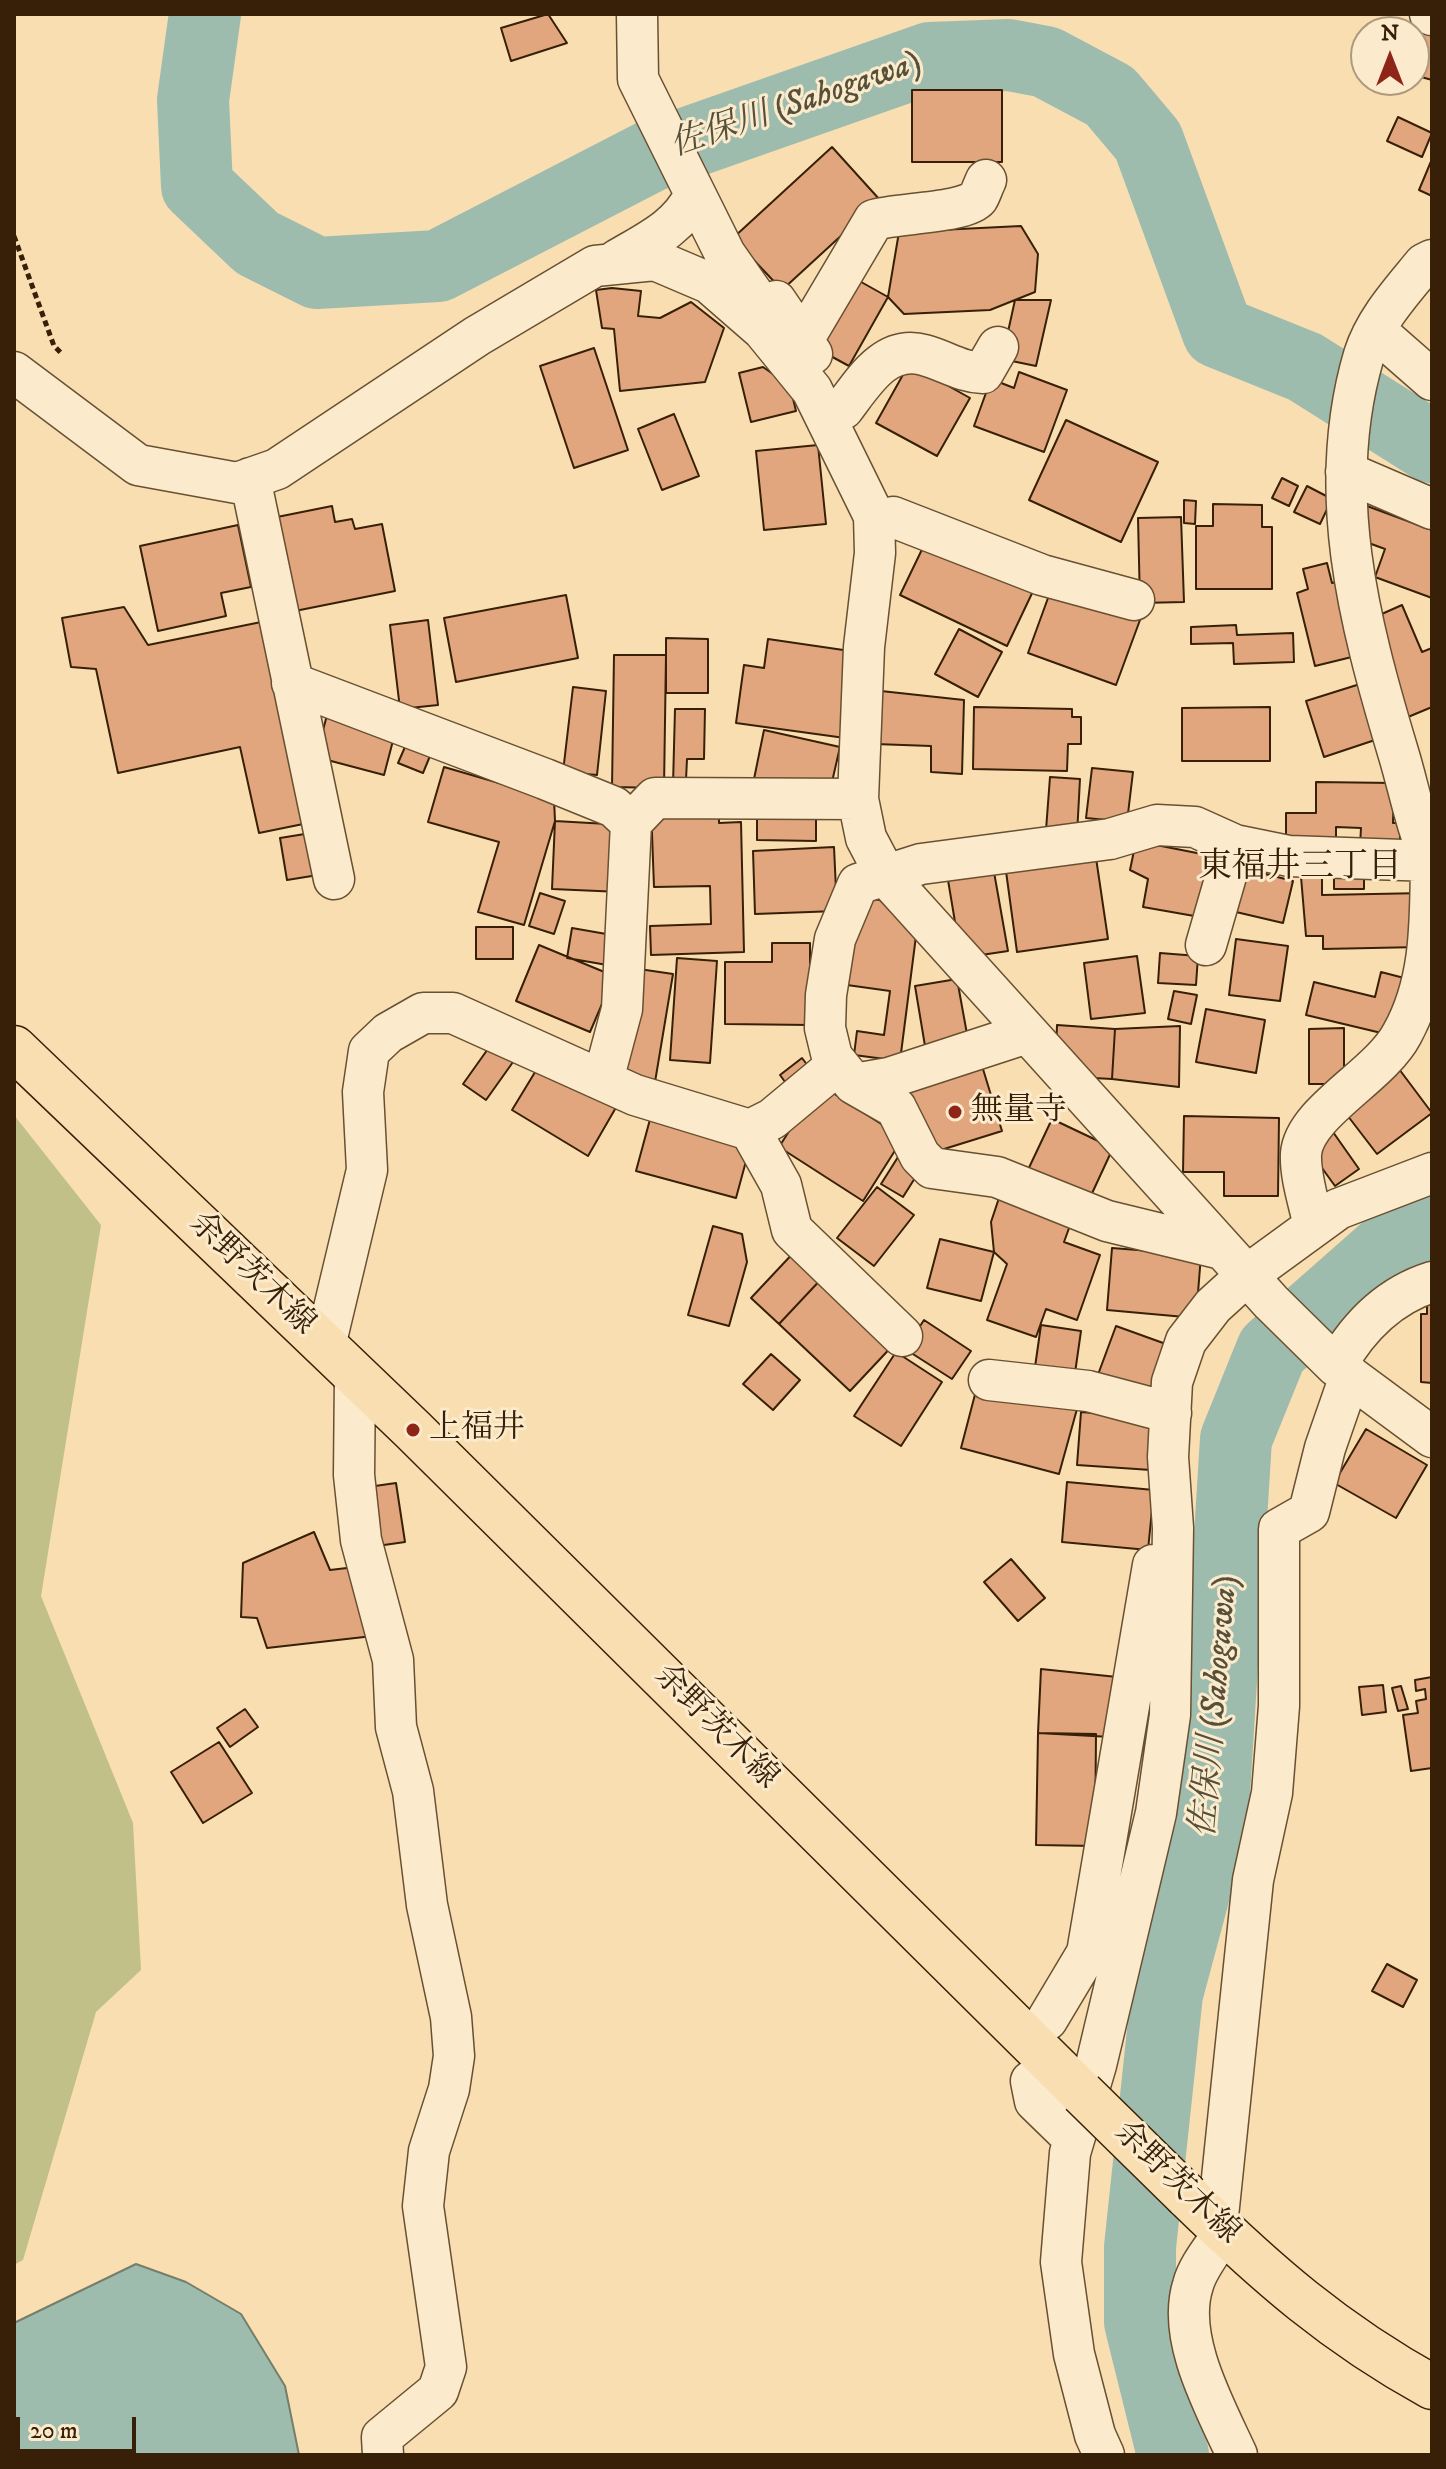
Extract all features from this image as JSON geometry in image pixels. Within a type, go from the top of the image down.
[{"type":"main road","name":"余野茨木線","points":[[14,1048],[340,1360],[1210,2218],[1304,2305],[1372,2354],[1432,2387]]},
{"type":"street","points":[[637,14],[638,79],[725,254],[765,311],[812,390],[874,516],[875,553],[858,799],[866,838],[886,876],[1246,1276],[1343,1371],[1432,1437]]},
{"type":"street","points":[[803,340],[874,220],[897,213],[958,209],[977,200],[986,180]]},
{"type":"street","points":[[610,264],[662,234],[685,215],[688,182]]},
{"type":"street","points":[[14,372],[138,465],[237,483],[277,469],[503,320],[595,266],[655,260],[765,311],[803,340],[826,374],[901,536],[900,557],[893,575],[869,608]]},
{"type":"street","points":[[1314,1226],[1301,1154],[1306,1132],[1388,1057],[1404,1031],[1425,975],[1431,862],[1365,644],[1345,524],[1347,460],[1370,342],[1394,301],[1424,264],[1432,260]]},
{"type":"street","points":[[1370,342],[1432,380]]},
{"type":"street","points":[[843,409],[878,364],[901,353],[923,354],[962,372],[983,373],[998,347]]},
{"type":"street","points":[[1347,460],[1432,509]]},
{"type":"street","points":[[250,478],[334,879]]},
{"type":"street","points":[[893,517],[1042,575],[1134,600]]},
{"type":"street","points":[[292,683],[614,807],[631,823]]},
{"type":"street","points":[[603,1080],[622,1009],[631,823],[655,798],[858,799]]},
{"type":"street","points":[[1246,1276],[997,1177],[932,1168],[920,1156],[896,1108],[846,1074],[825,1028],[835,939],[858,884],[921,864],[1110,839],[1157,825],[1195,827],[1235,845],[1289,856],[1431,862]]},
{"type":"street","points":[[1206,945],[1235,845]]},
{"type":"street","points":[[383,2455],[382,2437],[438,2391],[446,2367],[423,2206],[429,2151],[449,2089],[454,2056],[451,2017],[427,1905],[413,1791],[396,1727],[393,1660],[361,1540],[340,1360],[367,1170],[363,1092],[369,1051],[388,1033],[423,1013],[453,1013],[635,1095],[750,1130],[846,1074],[889,1078],[1027,1033]]},
{"type":"street","points":[[750,1130],[781,1185],[792,1230],[902,1336]]},
{"type":"street","points":[[1047,2020],[1087,1953],[1151,1578],[1168,1457],[1172,1382],[1186,1341],[1213,1306],[1246,1276],[1338,1209],[1432,1173]]},
{"type":"street","points":[[1237,2455],[1201,2378],[1188,2311],[1210,2218],[1253,1880],[1272,1793],[1279,1706],[1279,1529],[1309,1512],[1352,1337],[1370,1318],[1419,1286],[1432,1282]]},
{"type":"street","points":[[989,1380],[1088,1391],[1171,1413]]},
{"type":"street","points":[[1104,2455],[1074,2354],[1061,2262],[1070,2153],[1156,1813],[1170,1715],[1173,1528],[1168,1457]]},
{"type":"street","points":[[1031,2081],[1035,2101],[1074,2139]]},
{"type":"path","points":[[14,236],[54,346],[64,356]]},
{"type":"shaded area","points":[[14,1115],[101,1225],[41,1596],[133,1823],[141,1970],[96,2012],[23,2260],[14,2265]]},
{"type":"shaded area","points":[[136,2264],[186,2282],[241,2314],[285,2386],[299,2455],[14,2455],[14,2323]]},
{"type":"building","points":[[548,14],[567,43],[511,61],[501,28]]},
{"type":"building","points":[[1430,29],[1432,30],[1430,79]]},
{"type":"building","points":[[912,90],[1002,90],[1002,162],[912,162]]},
{"type":"building","points":[[1398,117],[1432,133],[1422,157],[1387,141]]},
{"type":"building","points":[[832,147],[880,200],[782,290],[733,238]]},
{"type":"building","points":[[1432,159],[1432,196],[1419,190]]},
{"type":"building","points":[[1021,226],[1038,254],[1035,292],[990,310],[904,314],[888,297],[899,232]]},
{"type":"building","points":[[854,278],[888,297],[849,366],[814,347]]},
{"type":"building","points":[[596,290],[641,291],[638,316],[660,318],[691,302],[724,328],[705,382],[620,391],[614,329],[602,328]]},
{"type":"building","points":[[1015,300],[1051,300],[1036,366],[1002,359]]},
{"type":"building","points":[[594,348],[628,450],[574,468],[540,366]]},
{"type":"building","points":[[909,364],[970,398],[937,456],[876,423]]},
{"type":"building","points":[[763,367],[790,386],[796,411],[751,422],[739,373]]},
{"type":"building","points":[[1019,372],[1067,390],[1044,452],[974,426],[991,379],[1014,388]]},
{"type":"building","points":[[674,414],[699,476],[662,490],[638,429]]},
{"type":"building","points":[[1066,420],[1158,462],[1121,542],[1029,500]]},
{"type":"building","points":[[818,445],[826,524],[764,530],[756,451]]},
{"type":"building","points":[[1282,478],[1298,486],[1289,506],[1272,498]]},
{"type":"building","points":[[1307,486],[1332,499],[1320,524],[1294,512]]},
{"type":"building","points":[[1184,500],[1196,501],[1195,524],[1184,523]]},
{"type":"building","points":[[1213,504],[1262,505],[1262,527],[1272,527],[1272,589],[1196,589],[1196,526],[1213,526]]},
{"type":"building","points":[[332,506],[335,522],[352,519],[355,529],[382,524],[395,591],[285,613],[267,519]]},
{"type":"building","points":[[1367,506],[1432,530],[1432,598],[1375,577],[1385,549],[1355,538]]},
{"type":"building","points":[[1181,517],[1184,602],[1140,603],[1138,518]]},
{"type":"building","points":[[238,525],[251,587],[221,593],[226,616],[158,631],[140,546]]},
{"type":"building","points":[[928,537],[1035,587],[1007,646],[900,595]]},
{"type":"building","points":[[1327,563],[1332,583],[1342,581],[1360,655],[1315,666],[1297,593],[1308,589],[1303,569]]},
{"type":"building","points":[[1052,587],[1140,620],[1116,685],[1028,653]]},
{"type":"building","points":[[566,595],[578,658],[456,682],[444,618]]},
{"type":"building","points":[[1402,605],[1422,652],[1432,648],[1432,707],[1408,717],[1366,621]]},
{"type":"building","points":[[124,607],[148,645],[271,620],[313,822],[259,833],[240,747],[118,773],[96,669],[71,667],[62,618]]},
{"type":"building","points":[[428,620],[438,705],[400,709],[390,625]]},
{"type":"building","points":[[1236,625],[1237,635],[1293,633],[1294,662],[1234,664],[1233,643],[1191,644],[1191,627]]},
{"type":"building","points":[[959,629],[1002,652],[978,697],[935,674]]},
{"type":"building","points":[[666,638],[708,639],[708,693],[666,693]]},
{"type":"building","points":[[768,639],[857,652],[845,738],[736,723],[744,665],[764,668]]},
{"type":"building","points":[[614,655],[666,655],[664,788],[612,787]]},
{"type":"building","points":[[1360,684],[1378,739],[1324,757],[1306,701]]},
{"type":"building","points":[[573,687],[606,691],[597,775],[563,772]]},
{"type":"building","points":[[881,691],[964,700],[962,774],[931,772],[931,746],[875,744]]},
{"type":"building","points":[[974,707],[1072,709],[1072,717],[1081,717],[1081,744],[1068,744],[1067,771],[973,769]]},
{"type":"building","points":[[1270,707],[1270,761],[1182,761],[1182,708]]},
{"type":"building","points":[[675,709],[705,709],[704,759],[687,759],[686,780],[673,785]]},
{"type":"building","points":[[327,715],[395,733],[384,775],[316,757]]},
{"type":"building","points":[[764,730],[840,747],[829,795],[754,779]]},
{"type":"building","points":[[405,747],[430,756],[423,773],[398,763]]},
{"type":"building","points":[[444,767],[554,799],[555,821],[524,925],[478,912],[499,842],[428,822]]},
{"type":"building","points":[[1092,768],[1133,772],[1127,822],[1086,818]]},
{"type":"building","points":[[1050,777],[1080,779],[1077,835],[1046,830]]},
{"type":"building","points":[[1316,782],[1394,783],[1393,823],[1400,823],[1400,846],[1360,846],[1361,828],[1336,827],[1336,849],[1286,849],[1286,813],[1316,813]]},
{"type":"building","points":[[719,805],[719,823],[741,822],[744,952],[651,955],[650,926],[711,924],[710,886],[654,887],[651,807]]},
{"type":"building","points":[[757,810],[816,811],[816,841],[757,840]]},
{"type":"building","points":[[555,821],[625,825],[621,892],[552,889]]},
{"type":"building","points":[[311,833],[318,875],[287,880],[280,838]]},
{"type":"building","points":[[1136,841],[1212,856],[1200,917],[1143,907],[1148,879],[1130,870]]},
{"type":"building","points":[[834,847],[837,911],[755,914],[753,851]]},
{"type":"building","points":[[1095,851],[1108,939],[1017,952],[1005,864]]},
{"type":"building","points":[[1300,865],[1322,865],[1322,895],[1425,893],[1420,947],[1323,949],[1323,936],[1306,936]]},
{"type":"building","points":[[1334,865],[1364,865],[1364,889],[1334,889]]},
{"type":"building","points":[[1246,869],[1293,881],[1283,923],[1236,912]]},
{"type":"building","points":[[994,872],[1008,951],[961,958],[948,880]]},
{"type":"building","points":[[540,893],[565,901],[554,934],[529,926]]},
{"type":"building","points":[[860,897],[880,900],[916,936],[900,1061],[854,1055],[857,1031],[884,1035],[890,991],[847,985]]},
{"type":"building","points":[[476,927],[513,927],[513,959],[476,959]]},
{"type":"building","points":[[572,928],[612,935],[607,965],[567,958]]},
{"type":"building","points":[[1236,939],[1288,946],[1280,1001],[1229,995]]},
{"type":"building","points":[[772,943],[810,943],[810,1025],[725,1024],[725,962],[772,962]]},
{"type":"building","points":[[539,945],[614,976],[590,1032],[516,1001]]},
{"type":"building","points":[[1160,953],[1198,956],[1196,985],[1158,983]]},
{"type":"building","points":[[1137,956],[1145,1013],[1091,1019],[1084,963]]},
{"type":"building","points":[[677,958],[717,961],[710,1063],[670,1060]]},
{"type":"building","points":[[639,969],[673,974],[654,1088],[623,1067]]},
{"type":"building","points":[[1381,972],[1408,979],[1394,1036],[1306,1015],[1314,982],[1375,997]]},
{"type":"building","points":[[957,979],[969,1045],[926,1052],[915,986]]},
{"type":"building","points":[[1174,991],[1197,995],[1191,1024],[1168,1019]]},
{"type":"building","points":[[1206,1009],[1265,1020],[1256,1073],[1196,1062]]},
{"type":"building","points":[[1057,1025],[1115,1029],[1112,1079],[1075,1077],[1056,1053]]},
{"type":"building","points":[[1180,1026],[1179,1087],[1112,1079],[1115,1029]]},
{"type":"building","points":[[1344,1028],[1344,1084],[1309,1084],[1309,1029]]},
{"type":"building","points":[[495,1039],[518,1055],[486,1100],[463,1084]]},
{"type":"building","points":[[979,1056],[1002,1131],[928,1154],[904,1080]]},
{"type":"building","points":[[802,1058],[814,1074],[791,1090],[780,1075]]},
{"type":"building","points":[[543,1059],[618,1104],[588,1156],[512,1110]]},
{"type":"building","points":[[1399,1069],[1432,1113],[1377,1154],[1344,1111]]},
{"type":"building","points":[[819,1084],[903,1138],[863,1201],[779,1147]]},
{"type":"building","points":[[652,1112],[752,1139],[736,1198],[636,1171]]},
{"type":"building","points":[[1184,1116],[1279,1118],[1278,1196],[1224,1196],[1224,1172],[1183,1172]]},
{"type":"building","points":[[1052,1119],[1113,1148],[1088,1202],[1026,1174]]},
{"type":"building","points":[[1333,1132],[1359,1169],[1335,1186],[1309,1150]]},
{"type":"building","points":[[898,1157],[920,1170],[903,1197],[881,1184]]},
{"type":"building","points":[[877,1187],[914,1215],[874,1266],[837,1238]]},
{"type":"building","points":[[1000,1195],[1072,1220],[1064,1242],[1100,1255],[1077,1320],[1046,1309],[1036,1337],[987,1320],[1007,1264],[994,1252],[991,1222]]},
{"type":"building","points":[[713,1226],[742,1234],[747,1262],[729,1326],[688,1315]]},
{"type":"building","points":[[940,1239],[994,1252],[981,1301],[927,1288]]},
{"type":"building","points":[[1112,1248],[1201,1255],[1196,1318],[1107,1310]]},
{"type":"building","points":[[797,1249],[825,1275],[779,1324],[751,1298]]},
{"type":"building","points":[[825,1275],[896,1342],[850,1391],[779,1324]]},
{"type":"building","points":[[1427,1298],[1432,1298],[1432,1383],[1421,1382],[1421,1314],[1427,1314]]},
{"type":"building","points":[[924,1320],[971,1351],[952,1379],[905,1349]]},
{"type":"building","points":[[1041,1325],[1081,1331],[1074,1380],[1034,1374]]},
{"type":"building","points":[[1116,1326],[1177,1348],[1157,1402],[1096,1380]]},
{"type":"building","points":[[896,1352],[942,1382],[901,1446],[854,1416]]},
{"type":"building","points":[[771,1354],[800,1380],[773,1410],[743,1384]]},
{"type":"building","points":[[978,1383],[1077,1409],[1059,1474],[961,1448]]},
{"type":"building","points":[[1081,1412],[1155,1418],[1151,1470],[1077,1465]]},
{"type":"building","points":[[1366,1429],[1427,1465],[1396,1518],[1334,1483]]},
{"type":"building","points":[[1067,1482],[1154,1490],[1148,1550],[1062,1542]]},
{"type":"building","points":[[396,1483],[405,1542],[370,1547],[361,1488]]},
{"type":"building","points":[[314,1532],[330,1570],[364,1566],[373,1636],[267,1648],[257,1618],[241,1617],[243,1563]]},
{"type":"building","points":[[1011,1559],[1045,1598],[1018,1621],[984,1582]]},
{"type":"building","points":[[1041,1669],[1117,1677],[1111,1737],[1038,1733]]},
{"type":"building","points":[[1432,1677],[1432,1768],[1411,1771],[1403,1715],[1418,1713],[1416,1701],[1426,1699],[1425,1689],[1416,1691],[1415,1680]]},
{"type":"building","points":[[1383,1685],[1386,1712],[1362,1715],[1359,1687]]},
{"type":"building","points":[[1401,1686],[1408,1709],[1398,1711],[1392,1688]]},
{"type":"building","points":[[245,1709],[258,1727],[230,1747],[217,1728]]},
{"type":"building","points":[[1038,1733],[1096,1734],[1095,1846],[1036,1845]]},
{"type":"building","points":[[219,1742],[252,1793],[203,1823],[171,1772]]},
{"type":"building","points":[[1387,1964],[1417,1980],[1403,2007],[1372,1991]]},
{"type":"waterway","name":"佐保川 (Sahogawa)","points":[[205,14],[193,100],[197,186],[257,243],[317,273],[438,266],[651,156],[930,58],[1009,55],[1046,62],[1110,96],[1148,141],[1218,332],[1305,367],[1432,447]]},
{"type":"waterway","name":"佐保川 (Sahogawa)","points":[[1173,2455],[1140,2322],[1140,2247],[1167,1994],[1212,1826],[1236,1439],[1272,1350],[1398,1239],[1432,1232]]},
{"type":"place","name":"無量寺","points":[[955,1112]]},
{"type":"place","name":"上福井","points":[[413,1430]]},
{"type":"district","name":"東福井三丁目","points":[[1300,869]]}]
